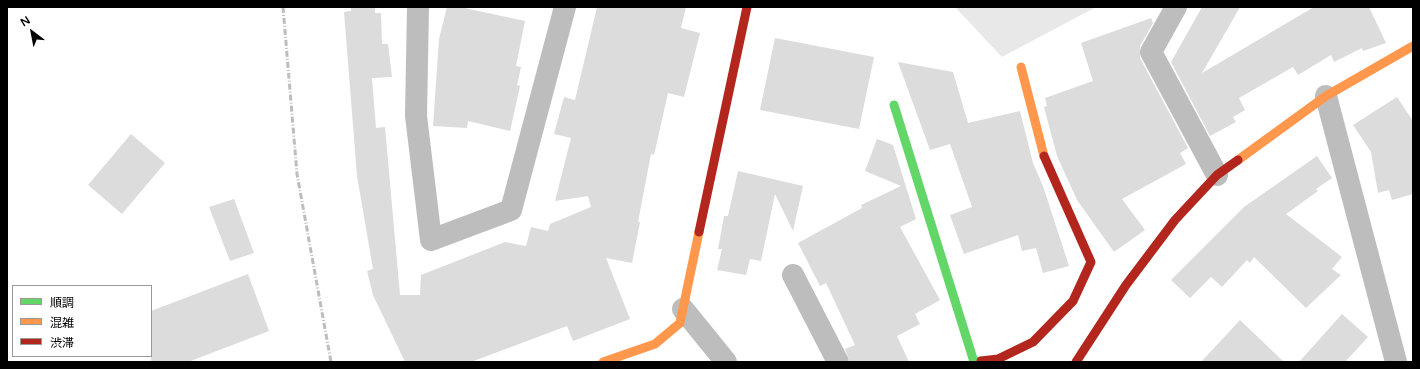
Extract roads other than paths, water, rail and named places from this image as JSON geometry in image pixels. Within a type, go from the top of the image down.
[{"type":"street","points":[[418,7],[416,116],[431,240],[511,210],[565,7]]},
{"type":"street","points":[[603,362],[655,344],[680,323],[747,7]]},
{"type":"street","points":[[1176,7],[1151,52],[1217,175]]},
{"type":"street","points":[[1076,362],[1126,285],[1175,220],[1217,175],[1326,96],[1413,46]]},
{"type":"street","points":[[894,105],[973,362],[998,359],[1033,342],[1073,301],[1091,262],[1045,160],[1021,67]]},
{"type":"street","points":[[1326,96],[1396,362]]},
{"type":"street","points":[[792,275],[838,362]]},
{"type":"street","points":[[683,309],[726,362]]},
{"type":"railway","points":[[283,7],[297,174],[331,362]]}]
